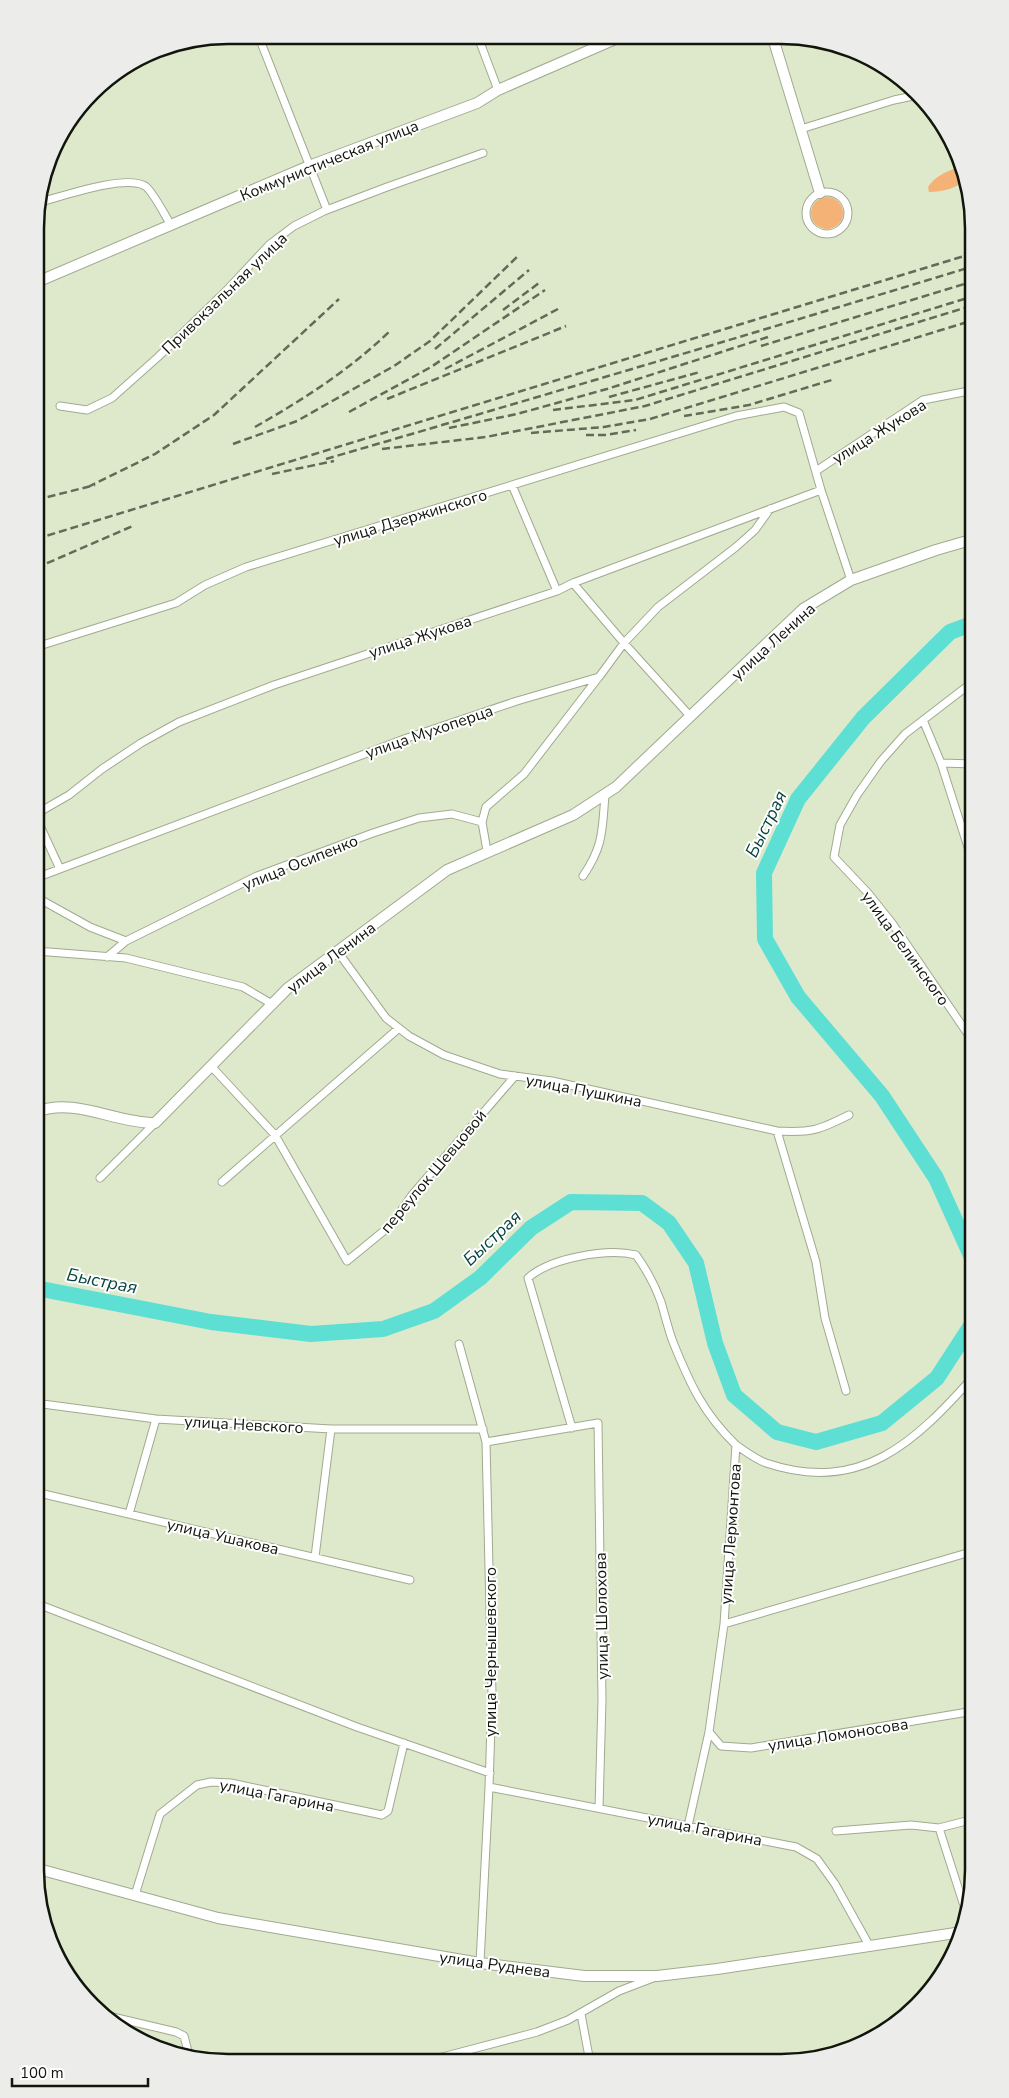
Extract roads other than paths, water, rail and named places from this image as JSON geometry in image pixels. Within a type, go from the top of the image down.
[{"type":"street","points":[[262,44],[327,210]]},
{"type":"street","points":[[481,44],[498,90]]},
{"type":"street","name":"Коммунистическая улица","points":[[44,279],[310,165],[477,103],[498,90],[604,44]]},
{"type":"street","points":[[775,44],[820,193]]},
{"type":"street","points":[[801,129],[910,97]]},
{"type":"street","name":"Привокзальная улица","points":[[60,406],[87,410],[112,398],[158,357],[226,291],[270,244],[294,226],[327,210],[483,153]]},
{"type":"street","points":[[46,201],[117,183],[134,182],[148,187],[171,225]]},
{"type":"street","points":[[832,192],[842,198],[848,207],[848,218],[843,228],[833,234],[822,235],[812,229],[806,220],[806,209],[811,199],[820,193],[832,192]]},
{"type":"street","name":"улица Жукова","points":[[816,471],[923,400],[965,392]]},
{"type":"street","name":"улица Дзержинского","points":[[44,644],[176,603],[205,585],[246,567],[736,416],[784,407],[799,413],[816,471]]},
{"type":"street","points":[[816,471],[852,580]]},
{"type":"street","points":[[512,485],[557,591]]},
{"type":"street","name":"улица Жукова","points":[[44,811],[141,743],[179,722],[282,682],[557,591],[573,583],[821,490]]},
{"type":"street","points":[[487,852],[482,822],[486,807],[524,774],[624,643],[658,607],[749,536],[770,509]]},
{"type":"street","name":"улица Ленина","points":[[100,1178],[288,988],[447,870],[573,815],[605,795],[644,762],[803,609],[852,580],[965,542]]},
{"type":"street","points":[[573,583],[691,717]]},
{"type":"street","name":"улица Мухоперца","points":[[44,875],[407,738],[517,701],[599,677]]},
{"type":"street","points":[[965,688],[924,720],[941,763],[965,838]]},
{"type":"street","name":"улица Белинского","points":[[924,720],[899,741],[881,761],[857,795],[840,825],[834,857],[868,893],[892,923],[965,1030]]},
{"type":"street","points":[[941,763],[965,764]]},
{"type":"street","points":[[583,876],[596,857],[602,835],[605,795]]},
{"type":"street","name":"улица Осипенко","points":[[107,957],[126,941],[257,876],[373,833],[420,818],[452,814],[482,822]]},
{"type":"street","points":[[44,834],[60,869]]},
{"type":"street","points":[[44,901],[90,927],[126,941]]},
{"type":"street","points":[[44,952],[126,958],[243,987],[272,1004]]},
{"type":"street","name":"улица Пушкина","points":[[338,952],[386,1018],[409,1036],[444,1055],[500,1074],[552,1082],[777,1131],[802,1132],[822,1129],[849,1115]]},
{"type":"street","points":[[222,1182],[399,1028]]},
{"type":"street","points":[[211,1066],[275,1135]]},
{"type":"street","name":"переулок Шевцовой","points":[[275,1135],[347,1260],[391,1225],[412,1195],[515,1076]]},
{"type":"street","points":[[44,1109],[49,1107],[88,1109],[130,1121],[155,1123]]},
{"type":"street","points":[[777,1131],[816,1262],[825,1318],[846,1391]]},
{"type":"street","name":"улица Лермонтова","points":[[572,1428],[528,1278],[538,1269],[555,1263],[604,1252],[623,1252],[636,1255],[646,1270],[660,1301],[673,1341],[700,1403],[719,1429],[736,1445],[724,1624],[709,1732],[688,1826]]},
{"type":"street","name":"улица Чернышевского","points":[[459,1344],[486,1442],[492,1695],[480,1963]]},
{"type":"street","points":[[736,1445],[764,1462],[804,1471],[831,1473],[886,1456],[907,1442],[943,1410],[965,1386]]},
{"type":"street","name":"улица Невского","points":[[44,1404],[156,1419],[331,1429],[483,1429]]},
{"type":"street","points":[[129,1514],[156,1419]]},
{"type":"street","name":"улица Шолохова","points":[[572,1428],[598,1423],[602,1700],[599,1808]]},
{"type":"street","points":[[486,1442],[572,1428]]},
{"type":"street","points":[[315,1557],[331,1429]]},
{"type":"street","name":"улица Ушакова","points":[[44,1494],[410,1580]]},
{"type":"street","name":"улица Лермонтова","points":[[724,1624],[965,1554]]},
{"type":"street","points":[[44,1607],[404,1743],[490,1773]]},
{"type":"street","name":"улица Ломоносова","points":[[709,1732],[721,1746],[751,1748],[965,1713]]},
{"type":"street","name":"улица Гагарина","points":[[135,1895],[160,1814],[197,1785],[211,1782],[231,1783],[373,1815],[382,1815],[388,1810],[404,1743]]},
{"type":"street","name":"улица Гагарина","points":[[489,1787],[796,1847],[817,1859],[835,1884],[870,1947]]},
{"type":"street","points":[[836,1831],[911,1825],[938,1828],[965,1821]]},
{"type":"street","points":[[938,1828],[963,1902]]},
{"type":"street","name":"улица Руднева","points":[[44,1870],[218,1918],[480,1963],[584,1976],[657,1976],[870,1947],[953,1933]]},
{"type":"street","points":[[454,2054],[537,2032],[581,2014],[619,1991],[657,1976]]},
{"type":"street","points":[[581,2014],[588,2054]]},
{"type":"street","points":[[120,2019],[176,2032],[184,2036],[188,2050]]},
{"type":"waterway","name":"Быстрая","points":[[965,626],[950,632],[863,718],[798,799],[764,873],[765,939],[798,997],[882,1096],[936,1178],[965,1242]]},
{"type":"waterway","name":"Быстрая","points":[[44,1290],[211,1322],[311,1334],[383,1329],[434,1311],[480,1278],[531,1228],[571,1202],[642,1203],[669,1223],[696,1263],[715,1343],[734,1395],[777,1432],[816,1442],[882,1423],[937,1378],[965,1335]]},
{"type":"railway","points":[[233,444],[297,421],[394,366],[430,341],[518,256]]},
{"type":"railway","points":[[44,537],[965,256]]},
{"type":"railway","points":[[326,459],[965,269]]},
{"type":"railway","points":[[435,349],[529,270]]},
{"type":"railway","points":[[503,310],[539,283]]},
{"type":"railway","points":[[761,346],[965,284]]},
{"type":"railway","points":[[349,412],[431,367],[545,290]]},
{"type":"railway","points":[[88,487],[155,454],[214,415],[339,299]]},
{"type":"railway","points":[[553,410],[635,400],[965,299]]},
{"type":"railway","points":[[382,449],[486,437],[645,406],[965,308]]},
{"type":"railway","points":[[445,369],[558,309]]},
{"type":"railway","points":[[531,433],[604,427],[650,419],[965,323]]},
{"type":"railway","points":[[387,399],[566,326]]},
{"type":"railway","points":[[255,427],[326,383],[360,358],[391,330]]},
{"type":"railway","points":[[449,428],[517,414],[607,389],[771,336]]},
{"type":"railway","points":[[609,397],[700,372]]},
{"type":"railway","points":[[684,416],[749,405],[835,379]]},
{"type":"railway","points":[[586,435],[605,435],[636,430]]},
{"type":"railway","points":[[272,474],[334,461]]},
{"type":"railway","points":[[44,498],[95,485]]},
{"type":"railway","points":[[44,565],[135,525]]}]
